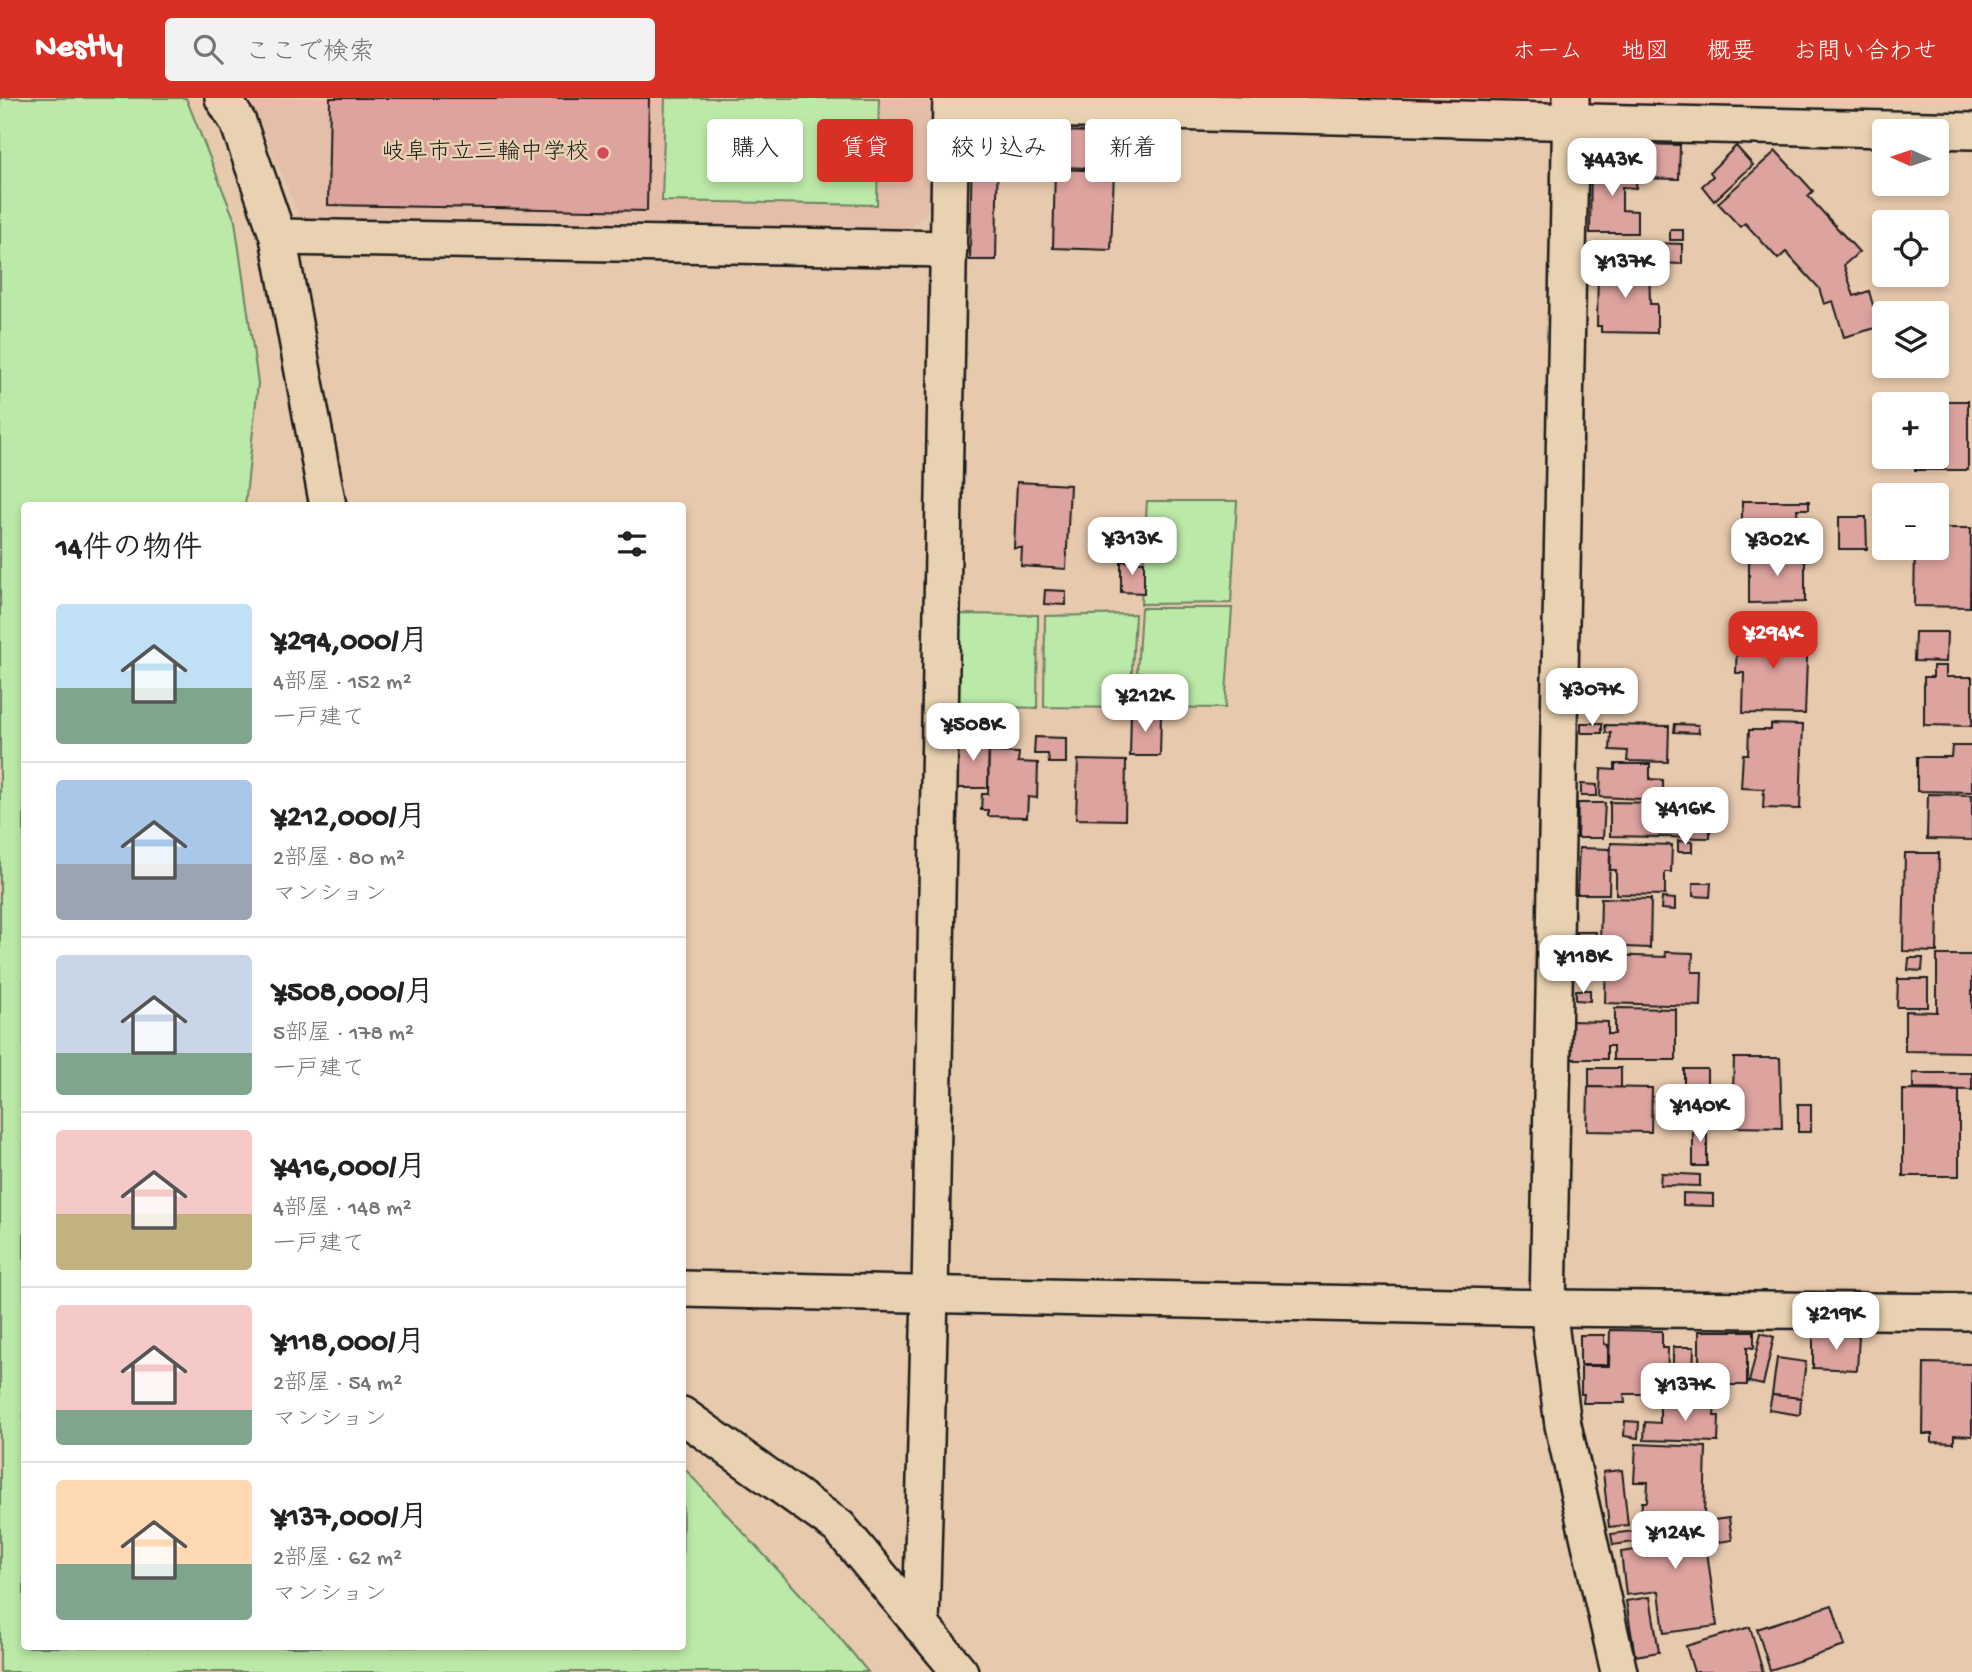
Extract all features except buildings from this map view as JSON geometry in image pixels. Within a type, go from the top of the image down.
[{"type":"street","points":[[223,98],[238,122],[278,237],[327,502]]},
{"type":"street","points":[[921,1626],[930,1295],[951,102],[1571,109],[1972,131]]},
{"type":"street","points":[[1571,109],[1548,1308],[1563,1425],[1619,1672]]},
{"type":"street","points":[[278,237],[950,249]]},
{"type":"street","points":[[686,1289],[1548,1308],[1972,1312]]},
{"type":"street","points":[[686,1418],[839,1527],[960,1672]]},
{"type":"shaded area","name":"岐阜市立三輪中学校","points":[[249,98],[934,98],[934,119],[927,119],[927,182],[933,182],[933,205],[907,233],[301,220]]},
{"type":"green space","points":[[0,98],[186,98],[235,221],[258,383],[245,502],[21,502],[21,1650],[686,1650],[686,1470],[836,1633],[868,1672],[0,1672]]},
{"type":"green space","points":[[665,98],[879,98],[879,119],[817,119],[817,182],[877,182],[877,205],[662,201]]},
{"type":"green space","points":[[1147,501],[1237,501],[1231,603],[1141,604]]},
{"type":"green space","points":[[1141,608],[1232,608],[1225,708],[1135,707]]},
{"type":"green space","points":[[945,614],[1038,615],[1037,708],[942,705]]},
{"type":"green space","points":[[1135,614],[1130,708],[1044,707],[1045,616]]},
{"type":"place","name":"岐阜市立三輪中学校","points":[[603,153]]}]
